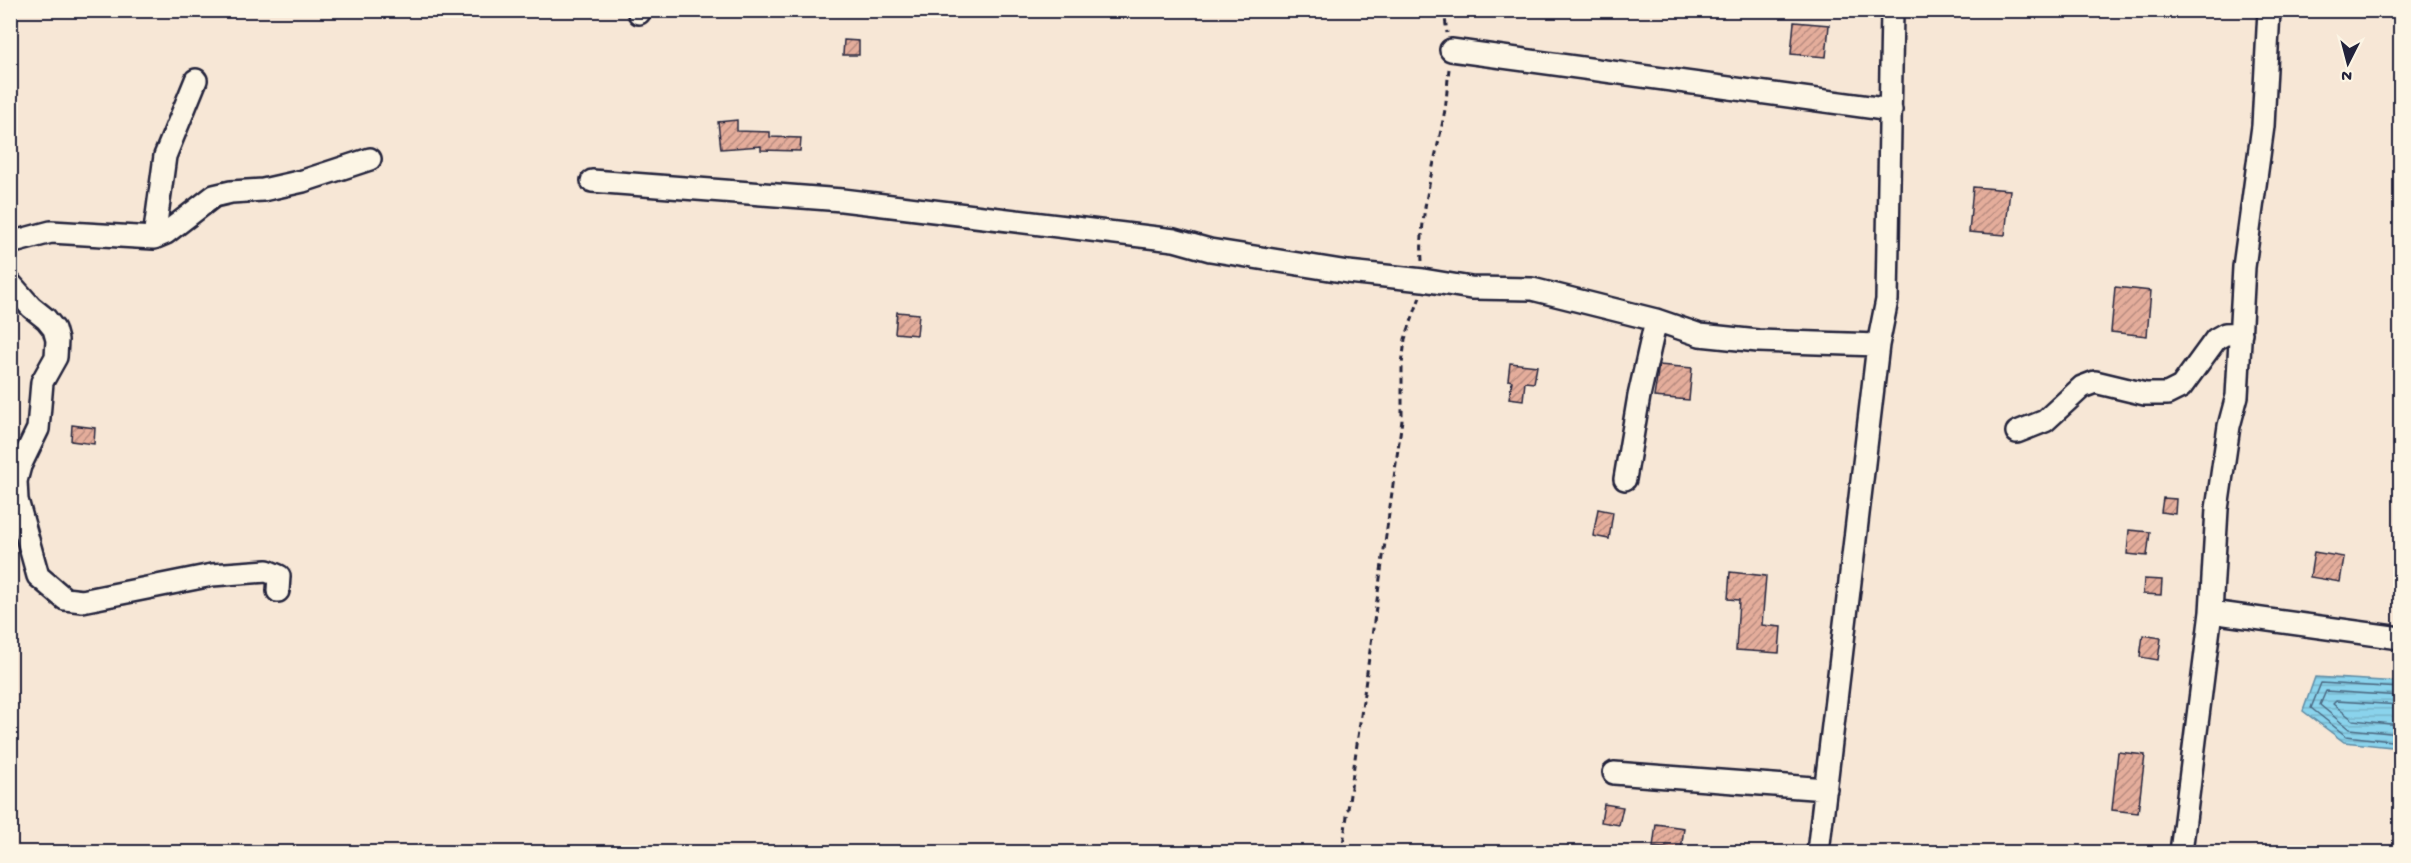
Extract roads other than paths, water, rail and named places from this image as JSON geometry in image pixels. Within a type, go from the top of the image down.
[{"type":"street","points":[[1818,852],[1878,345],[1887,300],[1892,10]]},
{"type":"street","points":[[2181,852],[2211,612],[2217,509],[2229,426],[2237,396],[2244,267],[2263,126],[2269,10]]},
{"type":"street","points":[[1451,50],[1891,110]]},
{"type":"street","points":[[154,238],[161,172],[165,156],[196,80]]},
{"type":"street","points":[[10,243],[51,232],[154,238],[166,233],[214,196],[283,186],[370,159]]},
{"type":"street","points":[[592,181],[842,200],[1174,240],[1209,250],[1348,272],[1471,288],[1532,289],[1656,320],[1700,335],[1758,341],[1878,345]]},
{"type":"street","points":[[10,283],[54,329],[57,340],[56,357],[42,382],[38,429],[20,465],[16,481],[20,509],[38,576],[65,599],[82,601],[212,575],[267,571],[279,576],[278,591]]},
{"type":"street","points":[[1625,479],[1639,396],[1656,320]]},
{"type":"street","points":[[2017,432],[2045,420],[2082,387],[2095,382],[2145,394],[2167,394],[2181,387],[2216,339],[2225,334],[2241,333]]},
{"type":"street","points":[[2211,612],[2400,638]]},
{"type":"street","points":[[1614,773],[1826,789]]},
{"type":"water","points":[[2315,677],[2400,682],[2400,748],[2344,742],[2303,711]]}]
